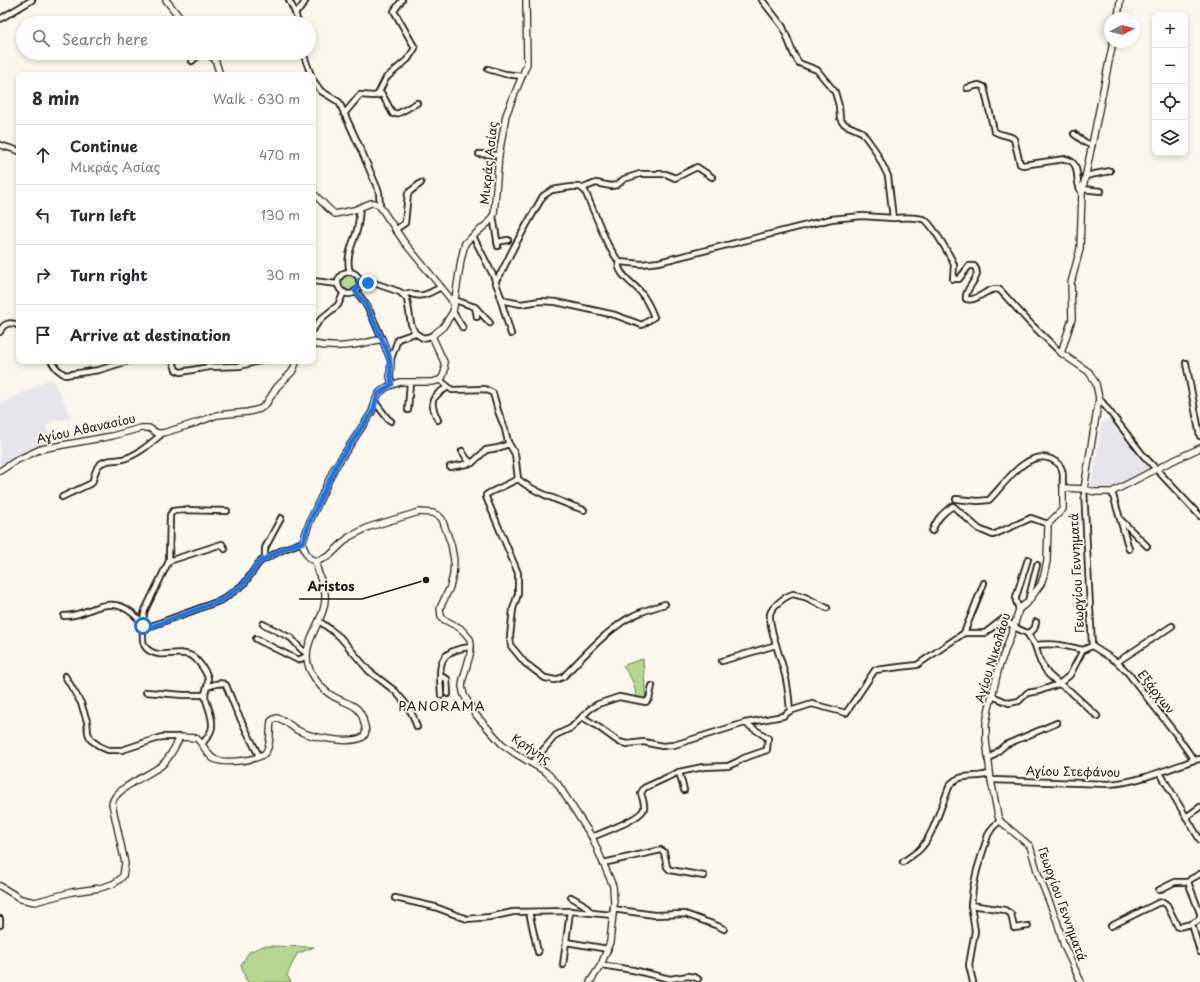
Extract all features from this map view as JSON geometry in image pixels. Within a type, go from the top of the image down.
[{"type":"street","points":[[0,19],[32,0]]},
{"type":"street","points":[[166,0],[179,16]]},
{"type":"street","points":[[289,0],[296,16]]},
{"type":"street","points":[[295,13],[300,9],[306,0]]},
{"type":"street","points":[[378,94],[386,78],[408,60],[415,48],[394,11],[402,0]]},
{"type":"street","name":"Μικράς Ασίας","points":[[432,336],[443,327],[454,306],[464,245],[488,223],[493,216],[496,204],[499,155],[506,115],[527,64],[526,0]]},
{"type":"street","points":[[762,0],[783,27],[794,55],[799,63],[817,70],[835,93],[842,122],[862,132],[875,150],[888,176],[893,218]]},
{"type":"street","points":[[1119,12],[1120,0]]},
{"type":"street","points":[[1061,353],[1072,319],[1071,283],[1080,249],[1082,191],[1112,48]]},
{"type":"street","points":[[215,60],[219,72]]},
{"type":"street","points":[[306,60],[310,72]]},
{"type":"street","points":[[488,69],[522,76]]},
{"type":"street","points":[[316,84],[321,90],[338,101],[362,152],[378,192],[380,206]]},
{"type":"street","points":[[967,88],[979,86],[984,87],[994,131],[997,134],[1009,136],[1014,139],[1020,164],[1024,165],[1070,159],[1076,170],[1078,188],[1082,191],[1101,191]]},
{"type":"street","points":[[344,114],[360,95],[374,96],[382,94],[393,114],[399,113],[417,103]]},
{"type":"street","points":[[1074,134],[1083,139],[1086,143],[1092,144]]},
{"type":"street","points":[[0,144],[16,150]]},
{"type":"street","points":[[479,154],[499,155]]},
{"type":"street","points":[[495,282],[543,196],[554,190],[572,186],[582,188],[596,183],[611,186],[617,185],[624,179],[640,174],[666,174],[675,178],[698,167],[712,176]]},
{"type":"street","points":[[1085,176],[1110,171]]},
{"type":"street","points":[[395,230],[405,223],[408,193],[421,183]]},
{"type":"street","points":[[582,188],[585,191],[608,246],[620,262],[644,264],[659,262],[836,218],[862,216],[919,219],[927,222],[952,260],[954,265],[954,279],[959,279],[971,266],[974,266],[977,270],[977,275],[966,293],[966,299],[972,299],[995,288],[1000,290],[1029,322],[1061,353],[1089,372],[1096,384],[1099,398],[1155,469],[1200,516]]},
{"type":"street","points":[[316,195],[334,213],[352,211],[373,202],[380,206],[395,230],[450,298],[463,328]]},
{"type":"street","points":[[350,272],[348,258],[358,226],[360,208]]},
{"type":"street","points":[[493,216],[497,244],[508,240]]},
{"type":"street","points":[[473,236],[487,263],[500,294],[503,299],[510,303],[522,304],[540,301],[556,302],[609,314],[643,325],[654,316],[642,293],[621,272],[618,266],[620,262]]},
{"type":"street","points":[[345,272],[356,274],[359,280],[359,287],[351,293],[344,292],[340,289],[338,284],[341,275],[345,272]]},
{"type":"street","points":[[359,280],[374,283],[403,294],[407,299],[411,324],[415,333],[423,338],[432,336],[445,366],[444,375],[440,380],[431,382],[403,382],[392,384],[379,393],[374,409],[337,464],[310,521],[303,542],[310,559],[320,561],[326,558],[349,537],[364,529],[414,513],[427,512],[436,514],[443,522],[453,550],[454,560],[453,575],[450,587],[440,608],[441,616],[443,619],[460,628],[464,632],[470,639],[471,647],[459,648],[446,654],[442,660],[440,676],[441,695]]},
{"type":"street","points":[[316,281],[338,284]]},
{"type":"street","points":[[403,294],[409,293],[416,296],[426,295],[441,287]]},
{"type":"street","points":[[355,291],[366,304],[391,359]]},
{"type":"street","points":[[316,325],[322,318],[338,305],[344,292]]},
{"type":"street","points":[[500,294],[511,334]]},
{"type":"street","points":[[454,306],[475,307],[490,322]]},
{"type":"street","points":[[475,307],[477,317]]},
{"type":"street","points":[[0,332],[6,324],[16,325]]},
{"type":"street","points":[[392,384],[390,378],[391,359],[398,340],[415,333]]},
{"type":"street","points":[[316,344],[347,346],[382,339]]},
{"type":"street","points":[[1186,363],[1200,436]]},
{"type":"street","points":[[53,364],[65,375],[98,370],[118,364]]},
{"type":"street","points":[[174,364],[176,370],[181,372],[210,367],[240,366],[248,364]]},
{"type":"street","points":[[62,497],[92,483],[98,466],[102,463],[130,456],[145,448],[163,433],[217,415],[248,412],[260,409],[266,404],[279,385],[292,372],[296,364]]},
{"type":"street","points":[[440,380],[452,390],[456,391],[468,388],[477,390],[485,389],[493,393],[496,397],[498,411],[506,429],[509,444],[515,454],[518,479],[526,485],[584,510]]},
{"type":"street","points":[[408,410],[410,382]]},
{"type":"street","points":[[438,420],[432,407],[433,400],[437,394],[448,387]]},
{"type":"street","name":"Γεωργίου Γεννηματά","points":[[1059,684],[1070,674],[1082,650],[1092,646],[1084,489],[1099,398]]},
{"type":"street","points":[[375,402],[391,421]]},
{"type":"street","name":"Αγίου Αθανασίου","points":[[0,471],[17,460],[42,449],[112,436],[141,428],[149,428],[159,433],[163,433]]},
{"type":"street","points":[[450,467],[472,463],[486,450],[509,444]]},
{"type":"street","points":[[1063,488],[1084,489],[1095,492],[1112,492],[1155,469],[1200,448]]},
{"type":"street","points":[[462,450],[467,459],[472,463]]},
{"type":"street","points":[[932,532],[937,520],[943,512],[953,506],[979,529],[993,535],[1031,518],[1048,524],[1063,509],[1063,472],[1060,466],[1051,460],[1038,458],[1024,463],[989,500],[978,501],[956,499]]},
{"type":"street","points":[[518,479],[489,493],[486,497],[518,573],[518,594],[513,606],[510,640],[512,649],[525,663],[545,678],[552,680],[560,679],[618,625],[653,607],[665,604]]},
{"type":"street","points":[[1112,492],[1129,549]]},
{"type":"street","points":[[202,744],[210,732],[212,725],[205,695],[208,677],[196,659],[190,655],[163,654],[149,651],[144,646],[143,642],[143,627],[145,610],[169,561],[170,515],[173,511],[181,510],[228,511]]},
{"type":"street","points":[[265,558],[265,548],[281,518]]},
{"type":"street","points":[[1120,520],[1147,546]]},
{"type":"street","name":"Αγίου Νικολάου","points":[[1000,821],[997,814],[988,760],[986,733],[987,716],[999,667],[1019,609],[1028,602],[1041,584],[1044,575],[1047,561],[1048,524]]},
{"type":"street","points":[[143,627],[222,600],[244,584],[258,564],[265,558],[290,546],[303,542]]},
{"type":"street","points":[[169,561],[222,544],[225,549]]},
{"type":"street","points":[[1019,609],[1016,597],[1028,560]]},
{"type":"street","points":[[65,676],[81,703],[91,740],[108,750],[122,750],[162,737],[196,738],[208,753],[219,761],[237,761],[259,756],[266,752],[270,740],[271,721],[276,718],[282,719],[300,732],[324,738],[357,740],[363,738],[365,735],[364,719],[358,709],[353,705],[332,696],[322,688],[311,673],[307,655],[309,644],[325,597],[315,561]]},
{"type":"street","points":[[1028,602],[1037,565]]},
{"type":"street","points":[[582,717],[619,742],[644,742],[666,746],[745,723],[783,716],[790,711],[812,704],[846,713],[875,670],[917,665],[964,633],[984,583]]},
{"type":"street","points":[[790,711],[787,681],[776,645],[770,614],[772,609],[792,594],[798,595],[827,608]]},
{"type":"street","points":[[64,616],[72,616],[95,608],[114,605],[121,606],[133,612],[143,627]]},
{"type":"street","points":[[964,633],[985,633],[1003,620],[1028,633],[1035,645],[1040,661],[1048,674],[1070,691],[1097,716]]},
{"type":"street","points":[[318,621],[340,637],[369,671],[395,691],[408,705],[417,726]]},
{"type":"street","points":[[1028,633],[1033,631],[1036,622]]},
{"type":"street","points":[[263,624],[292,638],[307,655]]},
{"type":"street","points":[[1117,662],[1172,626]]},
{"type":"street","points":[[256,639],[298,660],[307,655]]},
{"type":"street","points":[[1035,645],[1058,644],[1082,650]]},
{"type":"street","points":[[722,661],[776,645]]},
{"type":"street","name":"Εξάρχων","points":[[1092,646],[1117,662],[1128,673],[1194,760]]},
{"type":"street","name":"Κρήνης","points":[[471,647],[462,687],[467,702],[475,714],[502,744],[554,779],[592,837],[614,890],[613,912],[608,949],[601,965],[590,982]]},
{"type":"street","points":[[440,676],[447,680],[448,694]]},
{"type":"street","points":[[207,687],[220,683],[226,685],[236,710],[259,756]]},
{"type":"street","points":[[992,696],[1009,703],[1019,701],[1028,693],[1059,684]]},
{"type":"street","points":[[532,763],[556,735],[571,728],[594,706],[614,698],[624,697],[646,702],[649,699],[652,686]]},
{"type":"street","points":[[146,692],[190,696],[205,695]]},
{"type":"street","points":[[592,837],[620,825],[642,813],[644,808],[642,795],[643,789],[680,772],[703,767],[728,766],[744,758],[767,750],[768,738],[745,723]]},
{"type":"street","points":[[988,760],[1005,745],[1057,723]]},
{"type":"street","points":[[0,886],[21,899],[35,902],[72,892],[100,888],[113,884],[119,880],[122,876],[125,863],[112,799],[123,789],[162,765],[170,755],[180,737]]},
{"type":"street","name":"Αγίου Στεφάνου","points":[[991,780],[1109,784],[1126,783],[1160,773],[1194,760],[1200,760]]},
{"type":"street","points":[[680,772],[684,790]]},
{"type":"street","points":[[903,862],[919,850],[933,829],[950,785],[963,777],[974,775],[985,776],[990,773]]},
{"type":"street","points":[[1160,773],[1200,840]]},
{"type":"street","points":[[1186,817],[1200,807]]},
{"type":"street","points":[[973,982],[969,965],[975,931],[971,905],[977,870],[988,835],[993,827],[1000,821]]},
{"type":"street","name":"Γεωργίου Γεννηματά","points":[[1000,821],[1030,846],[1034,855],[1038,874],[1057,921],[1064,946],[1081,982]]},
{"type":"street","points":[[603,863],[661,850],[664,852],[667,867],[670,870],[704,876]]},
{"type":"street","points":[[1159,890],[1174,882],[1188,882],[1200,874]]},
{"type":"street","points":[[1111,926],[1163,902],[1167,905],[1178,927],[1192,924],[1200,919],[1200,914],[1188,882]]},
{"type":"street","points":[[571,897],[587,906],[590,912]]},
{"type":"street","points":[[395,898],[435,907],[467,919],[490,917],[509,913],[570,911],[654,915],[685,914],[724,929]]},
{"type":"street","points":[[971,905],[1005,910],[1011,914],[1014,928],[1028,926]]},
{"type":"street","points":[[563,965],[570,911]]},
{"type":"street","points":[[530,912],[538,952]]},
{"type":"street","points":[[0,919],[0,925]]},
{"type":"street","points":[[1192,924],[1200,952]]},
{"type":"street","points":[[566,942],[608,949]]},
{"type":"street","points":[[601,965],[633,970],[667,979],[688,976],[698,979]]},
{"type":"shaded area","points":[[52,378],[72,419],[51,421],[46,427],[53,443],[28,451],[0,468],[0,404]]},
{"type":"shaded area","points":[[1110,419],[1149,469],[1120,485],[1109,488],[1091,487],[1102,423]]},
{"type":"green space","points":[[348,274],[357,278],[356,289],[352,292],[344,291],[341,286],[342,280]]},
{"type":"green space","points":[[643,659],[646,701],[636,697],[635,688],[632,681],[623,667],[627,664]]},
{"type":"green space","points":[[263,946],[314,947],[297,954],[287,975],[291,982],[249,982],[246,980],[241,965],[249,952]]},
{"type":"place","name":"Aristos","points":[[426,580]]},
{"type":"district","name":"PANORAMA","points":[[442,706]]},
{"type":"route","points":[[143,626],[143,629],[148,628],[222,600],[238,590],[261,561],[290,546],[303,542],[310,521],[337,464],[373,411],[378,394],[392,384],[390,378],[391,361],[388,353],[366,304],[355,291],[359,287],[359,280],[368,283]]}]
